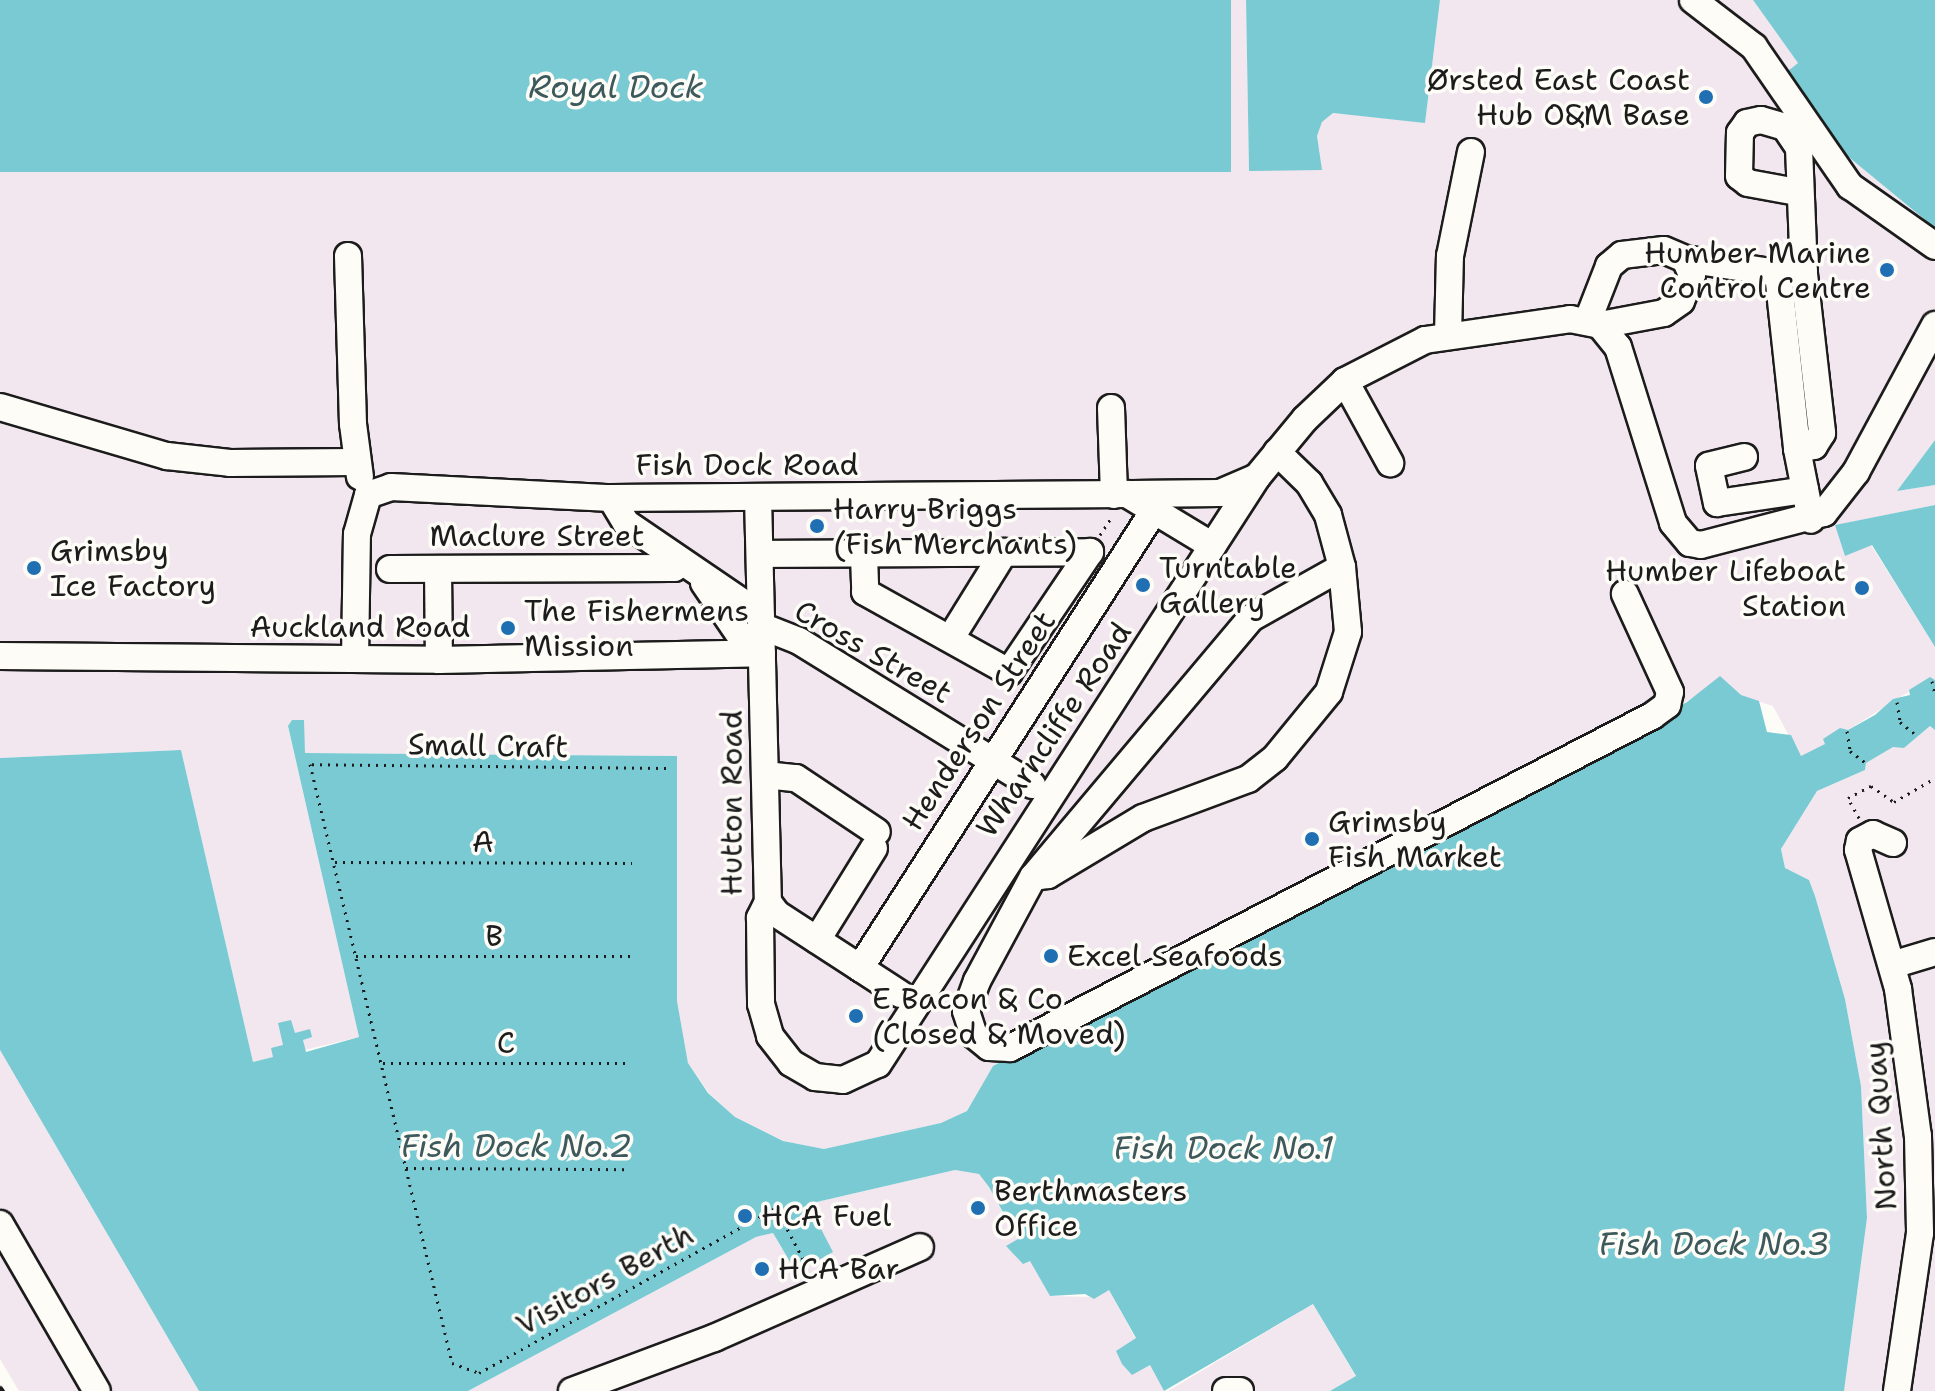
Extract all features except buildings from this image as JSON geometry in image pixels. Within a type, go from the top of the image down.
[{"type":"street","points":[[1693,0],[1754,47],[1850,186],[1935,246]]},
{"type":"street","points":[[1448,336],[1450,256],[1471,152]]},
{"type":"street","points":[[1797,192],[1791,273],[1797,449],[1811,520]]},
{"type":"street","points":[[1791,273],[1685,259],[1664,250],[1622,255],[1609,266],[1594,322],[1618,347],[1680,536],[1701,545],[1811,520],[1837,499],[1856,472],[1935,325]]},
{"type":"street","points":[[348,256],[355,462],[368,495],[357,534],[355,659]]},
{"type":"street","name":"Wharncliffe Road","points":[[870,1071],[1257,477],[1345,381],[1399,350],[1448,336],[1664,313],[1681,301],[1692,275],[1685,259]]},
{"type":"street","points":[[1345,381],[1390,463]]},
{"type":"street","points":[[0,407],[167,456],[242,463],[355,462]]},
{"type":"street","points":[[1111,408],[1120,495]]},
{"type":"street","points":[[1033,877],[1048,875],[1143,818],[1248,779],[1275,758],[1329,692],[1348,632],[1342,567],[1328,515],[1309,483],[1277,452]]},
{"type":"street","points":[[1744,457],[1709,466],[1717,503],[1805,490]]},
{"type":"street","name":"Fish Dock Road","points":[[368,495],[406,487],[611,498],[1220,493],[1257,477]]},
{"type":"street","name":"Fish Dock Road","points":[[1120,495],[1155,509],[1213,546]]},
{"type":"street","name":"Hutton Road","points":[[758,497],[761,620],[757,653],[765,775],[768,902],[760,918],[761,1004],[770,1036],[791,1063],[815,1077],[843,1080],[870,1071]]},
{"type":"street","name":"Cross Street","points":[[611,498],[626,523],[761,620],[1032,785]]},
{"type":"street","name":"Henderson Street","points":[[860,968],[1155,509]]},
{"type":"street","points":[[952,636],[1004,552]]},
{"type":"street","points":[[760,554],[1090,552]]},
{"type":"street","points":[[864,555],[865,592],[952,636],[1009,672],[1090,552]]},
{"type":"street","name":"Cross Street","points":[[689,566],[757,653]]},
{"type":"street","name":"Maclure Street","points":[[390,569],[689,566]]},
{"type":"street","points":[[951,949],[1033,877],[1251,618],[1342,567]]},
{"type":"street","points":[[438,569],[439,660]]},
{"type":"street","points":[[1033,877],[977,981],[966,1011],[974,1035],[989,1047],[1021,1043],[1652,716],[1667,705],[1670,692],[1625,594]]},
{"type":"street","name":"Auckland Road","points":[[0,656],[439,660],[757,653]]},
{"type":"street","points":[[765,775],[796,778],[876,840],[817,940]]},
{"type":"street","points":[[1862,849],[1873,834],[1893,843]]},
{"type":"street","name":"North Quay","points":[[1862,849],[1892,965],[1926,1136],[1927,1234],[1897,1391]]},
{"type":"street","points":[[768,902],[817,940],[900,994]]},
{"type":"street","points":[[1892,965],[1935,952]]},
{"type":"street","points":[[0,1224],[97,1391]]},
{"type":"street","points":[[572,1391],[629,1381],[714,1338],[920,1247]]},
{"type":"street","points":[[1226,1391],[1240,1391]]},
{"type":"path","points":[[1090,552],[1113,515],[1120,495]]},
{"type":"path","points":[[1932,681],[1935,694]]},
{"type":"path","points":[[1897,702],[1900,722],[1915,734]]},
{"type":"path","points":[[1847,731],[1850,751],[1866,763]]},
{"type":"path","name":"Small Craft","points":[[333,862],[310,764],[666,768]]},
{"type":"path","points":[[1862,849],[1848,798],[1871,786],[1894,802],[1935,778]]},
{"type":"path","points":[[333,862],[406,1168],[630,1169]]},
{"type":"path","name":"A","points":[[333,862],[632,863]]},
{"type":"path","name":"B","points":[[356,956],[631,956]]},
{"type":"path","name":"C","points":[[381,1063],[631,1063]]},
{"type":"path","name":"Visitors Berth","points":[[406,1168],[452,1363],[479,1373],[776,1208],[809,1270]]},
{"type":"shaded area","points":[[1231,0],[1246,0],[1249,171],[1322,151],[1316,151],[1317,136],[1322,122],[1333,113],[1425,122],[1440,0],[1753,0],[1798,63],[1788,72],[1845,154],[1935,228],[1935,440],[1897,491],[1935,485],[1935,505],[1836,525],[1871,545],[1935,647],[1935,680],[1931,678],[1806,756],[1800,756],[1773,706],[1741,696],[1696,696],[993,1066],[967,1111],[942,1123],[824,1149],[783,1141],[735,1117],[709,1093],[688,1063],[677,1001],[677,756],[304,753],[292,720],[288,727],[359,1037],[253,1062],[181,750],[0,758],[0,172],[1231,170]]},
{"type":"shaded area","points":[[1930,726],[1935,730],[1935,1391],[1844,1391],[1867,1218],[1861,1086],[1845,999],[1815,896],[1809,880],[1785,869],[1781,849],[1817,791],[1865,770],[1866,763],[1894,746],[1904,748]]},
{"type":"shaded area","points":[[0,1050],[199,1391],[19,1391],[0,1359]]},
{"type":"shaded area","points":[[955,1170],[979,1174],[989,1187],[1018,1240],[1006,1247],[1030,1260],[1050,1296],[1091,1297],[1109,1290],[1164,1391],[468,1391],[756,1237],[773,1233],[792,1266],[805,1261],[807,1265],[808,1204]]},
{"type":"shaded area","points":[[1313,1304],[1356,1377],[1330,1391],[1168,1391]]},
{"type":"water","name":"Royal Dock","points":[[0,0],[1231,0],[1231,172],[0,172]]},
{"type":"water","points":[[1246,0],[1440,0],[1425,123],[1333,113],[1322,122],[1317,136],[1322,170],[1249,171]]},
{"type":"water","points":[[1753,0],[1935,0],[1935,228],[1845,154],[1788,71],[1798,63]]},
{"type":"water","points":[[1935,440],[1935,485],[1897,491]]},
{"type":"water","points":[[1935,505],[1935,647],[1872,545],[1845,556],[1835,525]]},
{"type":"water","points":[[1720,676],[1741,695],[1759,701],[1767,732],[1791,735],[1801,756],[1825,744],[1823,739],[1840,728],[1848,730],[1875,715],[1893,699],[1910,695],[1909,690],[1930,677],[1935,680],[1935,730],[1930,726],[1904,748],[1893,747],[1866,763],[1865,770],[1817,791],[1781,849],[1785,868],[1809,880],[1815,896],[1845,999],[1861,1086],[1867,1218],[1844,1391],[1330,1391],[1356,1376],[1313,1304],[1164,1391],[1150,1365],[1132,1375],[1122,1364],[1116,1351],[1136,1338],[1109,1290],[1094,1299],[1085,1294],[1050,1296],[1030,1261],[1023,1264],[1006,1246],[1018,1239],[989,1187],[979,1174],[955,1170],[808,1204],[833,1252],[808,1266],[805,1261],[793,1267],[773,1233],[756,1237],[468,1391],[199,1391],[0,1050],[0,758],[181,750],[253,1062],[273,1057],[271,1048],[283,1045],[278,1023],[291,1020],[295,1033],[310,1029],[312,1037],[303,1040],[306,1052],[359,1037],[288,726],[292,720],[304,720],[305,753],[677,756],[677,1001],[688,1063],[708,1093],[735,1117],[783,1141],[824,1149],[941,1123],[967,1111],[993,1066],[1687,702]]},
{"type":"place","name":"Ørsted East Coast Hub O&M Base","points":[[1706,97]]},
{"type":"place","name":"Humber Marine Control Centre","points":[[1887,270]]},
{"type":"place","name":"Harry Briggs (Fish Merchants)","points":[[817,526]]},
{"type":"place","name":"Grimsby Ice Factory","points":[[34,568]]},
{"type":"place","name":"Turntable Gallery","points":[[1143,585]]},
{"type":"place","name":"Humber Lifeboat Station","points":[[1862,588]]},
{"type":"place","name":"The Fishermens Mission","points":[[508,628]]},
{"type":"place","name":"Grimsby Fish Market","points":[[1312,839]]},
{"type":"place","name":"Excel Seafoods","points":[[1051,956]]},
{"type":"place","name":"E Bacon & Co (Closed & Moved)","points":[[856,1016]]},
{"type":"place","name":"Berthmasters Office","points":[[978,1208]]},
{"type":"place","name":"HCA Fuel","points":[[745,1216]]},
{"type":"place","name":"HCA Bar","points":[[762,1269]]},
{"type":"water label","name":"Fish Dock No.2","points":[[516,1146]]},
{"type":"water label","name":"Fish Dock No.1","points":[[1223,1148]]},
{"type":"water label","name":"Fish Dock No.3","points":[[1714,1244]]}]
